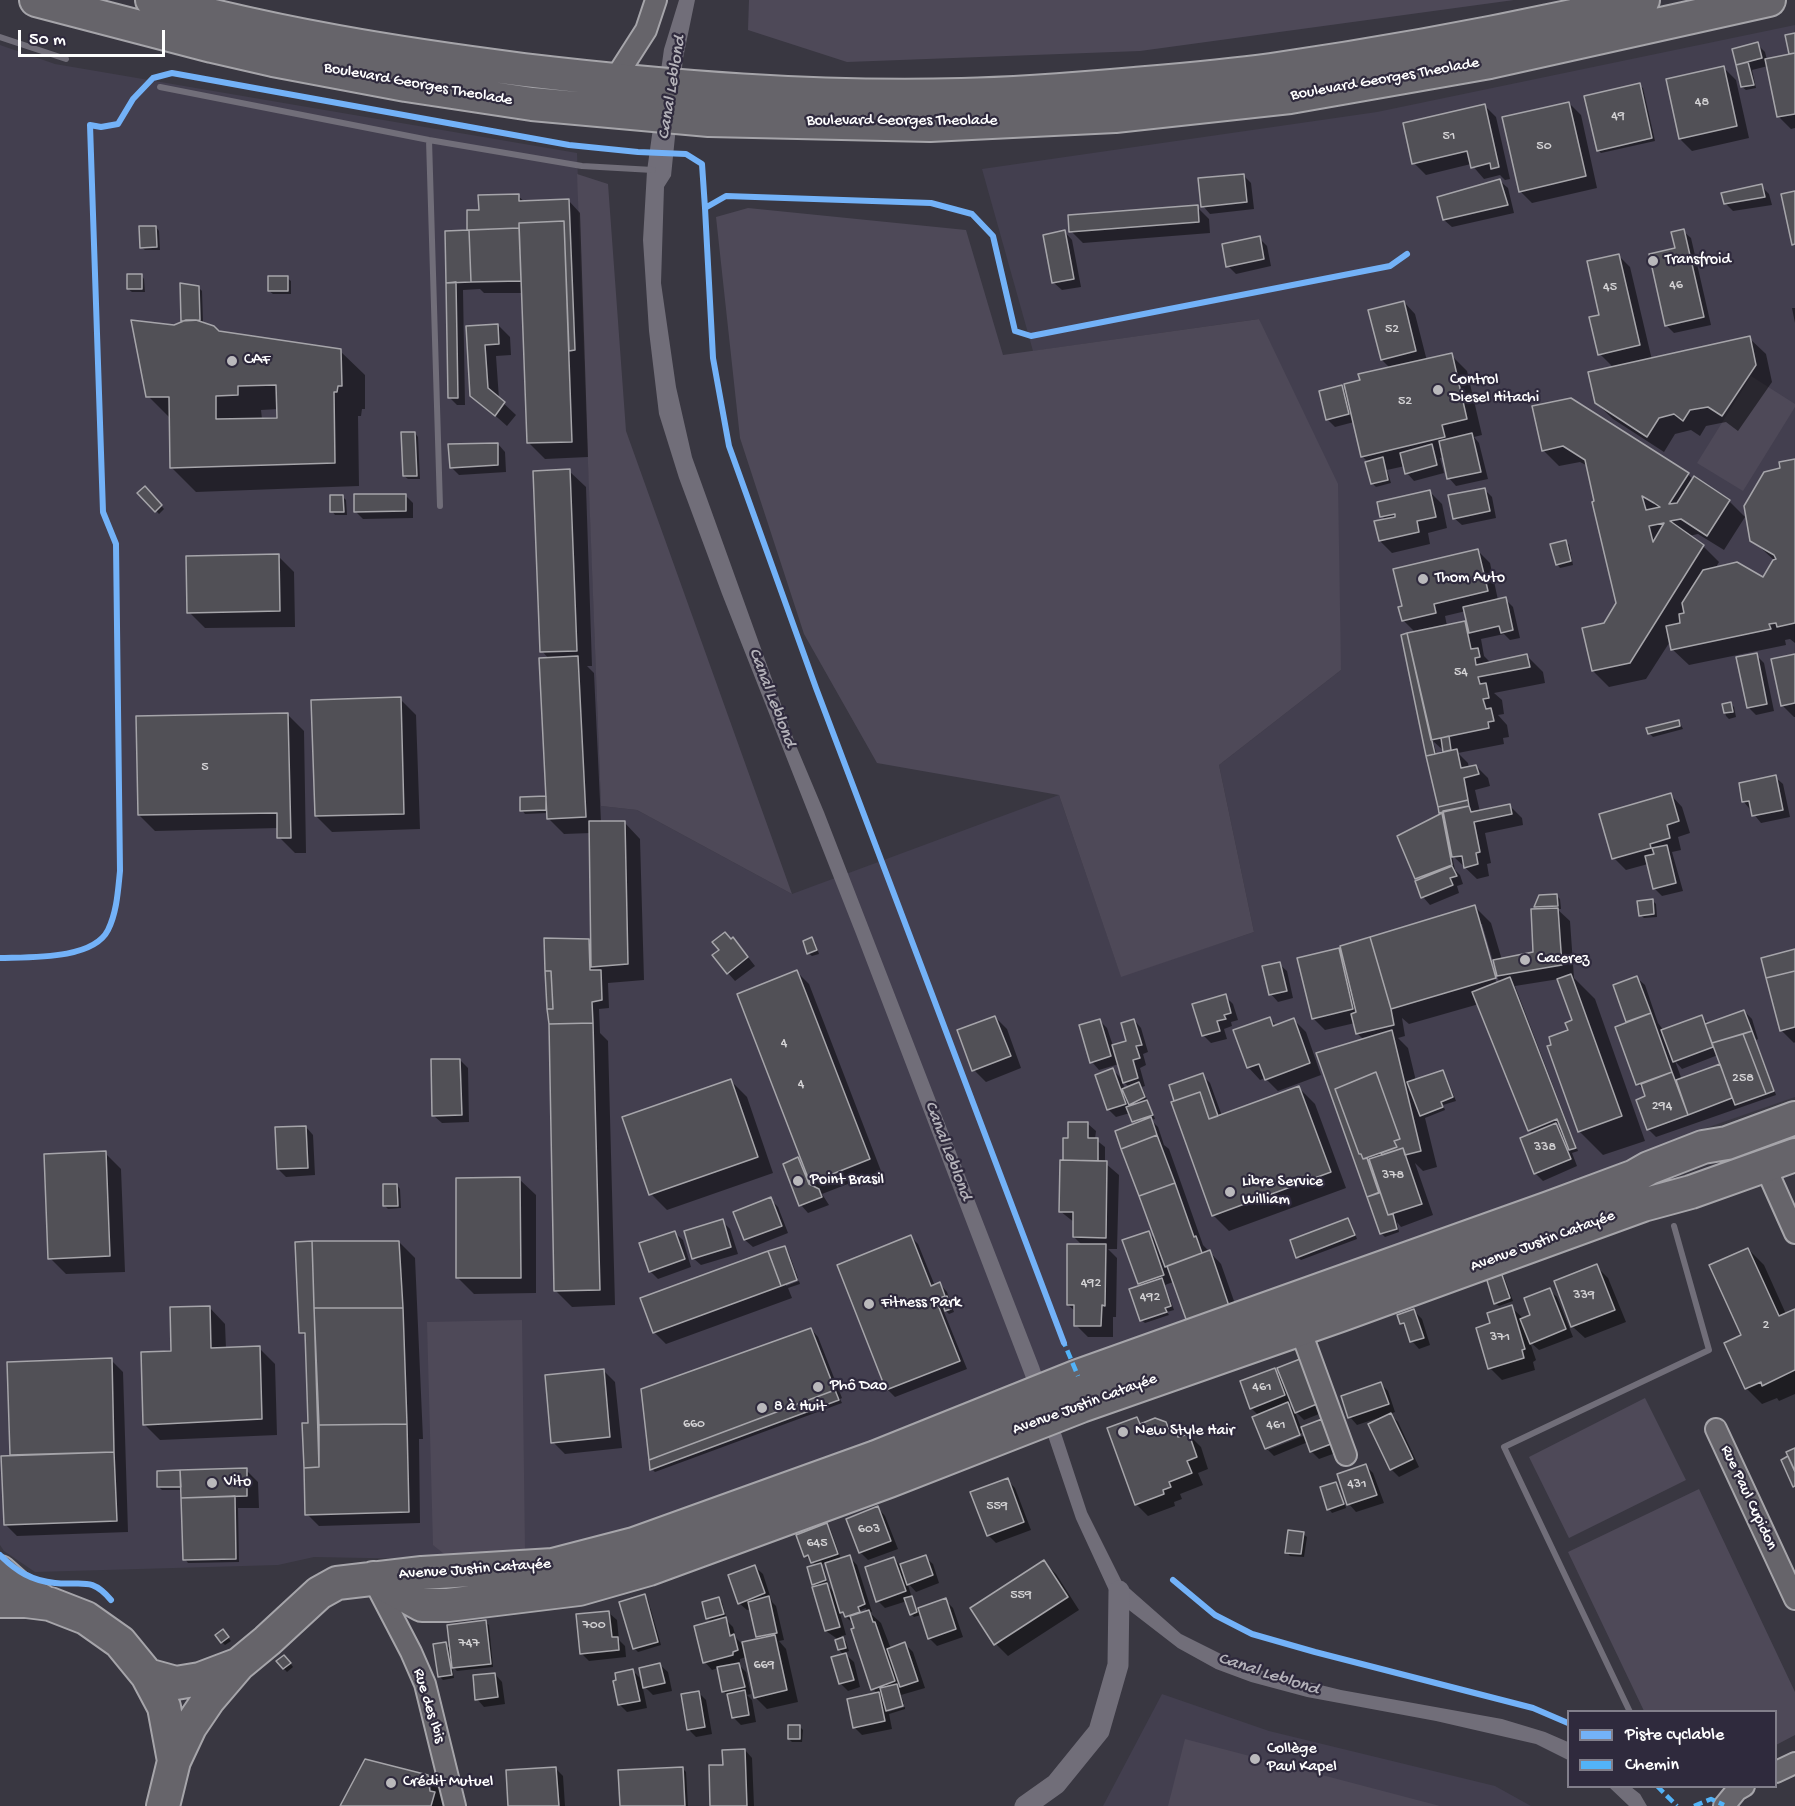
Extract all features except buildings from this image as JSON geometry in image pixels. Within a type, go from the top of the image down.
[{"type":"main road","name":"Boulevard Georges Theolade","points":[[36,0],[222,48],[406,85],[531,104],[647,114],[711,105],[846,95],[962,95],[1067,90],[1268,71],[1515,29],[1643,0]]},
{"type":"main road","name":"Boulevard Georges Theolade","points":[[152,0],[200,14],[283,32],[416,57],[652,83],[711,105],[930,125],[1115,116],[1267,99],[1381,83],[1490,62],[1769,0]]},
{"type":"main road","name":"Avenue Justin Catayée","points":[[174,1761],[190,1727],[238,1665],[319,1593],[337,1583],[422,1573],[553,1565],[634,1544],[876,1456],[1021,1413],[1076,1393],[1635,1176],[1649,1168],[1703,1147],[1727,1143],[1795,1118]]},
{"type":"main road","name":"Avenue Justin Catayée","points":[[1076,1393],[1300,1329],[1643,1205],[1691,1192],[1795,1155]]},
{"type":"main road","points":[[0,1572],[17,1587],[50,1604],[86,1618],[120,1642],[147,1675],[164,1707],[174,1761],[163,1806]]},
{"type":"main road","points":[[0,1601],[26,1600],[50,1604]]},
{"type":"main road","name":"Avenue Justin Catayée","points":[[147,1675],[176,1683],[200,1679],[238,1665]]},
{"type":"street","points":[[614,80],[645,30],[656,0]]},
{"type":"street","points":[[1765,1166],[1795,1233]]},
{"type":"street","points":[[1300,1329],[1346,1455]]},
{"type":"street","name":"Rue Paul Cupidon","points":[[1716,1429],[1795,1599]]},
{"type":"street","name":"Rue des Ibis","points":[[373,1578],[425,1684],[455,1806]]},
{"type":"street","points":[[1777,1772],[1795,1763]]},
{"type":"street","points":[[1724,1805],[1740,1788]]},
{"type":"shaded area","points":[[749,0],[1514,0],[1140,51],[847,62],[748,30]]},
{"type":"shaded area","points":[[1795,25],[1795,1097],[1686,1135],[1553,1191],[647,1528],[525,1561],[314,1557],[278,1565],[35,1572],[4,1551],[0,1545],[0,45],[55,64],[577,153],[601,806],[637,810],[792,894],[1059,795],[1121,976],[1254,932],[1219,765],[1341,670],[1259,319],[1033,351],[982,169],[1377,112]]},
{"type":"shaded area","points":[[577,174],[608,184],[626,431],[792,894],[637,810],[601,806]]},
{"type":"shaded area","points":[[748,208],[966,230],[1003,355],[1259,319],[1338,484],[1341,670],[1219,765],[1254,932],[1121,977],[1059,795],[877,763],[804,634],[740,438],[716,217]]},
{"type":"shaded area","points":[[1751,376],[1795,404],[1795,407],[1743,491],[1697,463]]},
{"type":"shaded area","points":[[522,1320],[525,1550],[448,1557],[433,1545],[427,1322]]},
{"type":"shaded area","points":[[1645,1398],[1686,1480],[1569,1538],[1529,1457]]},
{"type":"shaded area","points":[[1699,1489],[1795,1692],[1795,1735],[1777,1744],[1777,1710],[1644,1710],[1568,1552]]},
{"type":"shaded area","name":"Collège Paul Kapel","points":[[1162,1694],[1269,1731],[1495,1786],[1531,1806],[1103,1806]]},
{"type":"shaded area","points":[[1185,1739],[1440,1806],[1168,1806]]},
{"type":"water","name":"Canal Leblond","points":[[679,0],[695,0],[683,58],[671,176],[664,187],[661,283],[676,387],[692,457],[795,743],[824,812],[1039,1366],[1087,1512],[1122,1582],[1181,1634],[1247,1667],[1341,1690],[1502,1719],[1545,1732],[1567,1742],[1567,1760],[1536,1744],[1436,1721],[1307,1697],[1251,1682],[1216,1669],[1178,1648],[1112,1597],[1076,1519],[1047,1433],[856,934],[722,594],[679,478],[659,414],[649,331],[643,240],[647,171],[664,49]]},
{"type":"water","points":[[1610,1788],[1632,1788],[1640,1794],[1647,1806],[1629,1806]]},
{"type":"waterway","points":[[0,37],[66,59]]},
{"type":"waterway","points":[[160,87],[429,140],[582,166],[653,170]]},
{"type":"waterway","points":[[429,140],[440,506]]},
{"type":"waterway","points":[[1629,1710],[1504,1447],[1709,1350],[1674,1226]]},
{"type":"waterway","points":[[1025,1806],[1056,1784],[1099,1731],[1118,1665],[1119,1591]]},
{"type":"marked path","points":[[1062,1338],[1078,1376]]},
{"type":"marked path","points":[[1659,1788],[1677,1806]]},
{"type":"marked path","points":[[1694,1806],[1711,1799],[1724,1805]]},
{"type":"cycle path","points":[[0,958],[43,957],[75,952],[89,947],[100,940],[108,930],[119,886],[116,544],[103,512],[90,125],[101,127],[118,124],[133,99],[153,78],[172,73],[569,145],[686,154],[702,164],[705,208]]},
{"type":"cycle path","points":[[1064,1343],[816,688],[729,446],[713,358],[705,208],[726,196],[931,203],[972,214],[993,236],[1015,331],[1031,336],[1390,266],[1407,254]]},
{"type":"cycle path","points":[[0,1555],[12,1566],[32,1577],[47,1582],[92,1585],[111,1600]]},
{"type":"cycle path","points":[[1173,1580],[1215,1615],[1252,1634],[1533,1708],[1567,1723]]},
{"type":"place","name":"Transfroid","points":[[1653,261]]},
{"type":"place","name":"CAF","points":[[232,361]]},
{"type":"place","name":"Control Diesel Hitachi","points":[[1438,390]]},
{"type":"place","name":"Thom Auto","points":[[1423,579]]},
{"type":"place","name":"Cacerez","points":[[1525,960]]},
{"type":"place","name":"Point Brasil","points":[[798,1181]]},
{"type":"place","name":"Libre Service William","points":[[1230,1192]]},
{"type":"place","name":"Fitness Park","points":[[869,1304]]},
{"type":"place","name":"Phô Dao","points":[[818,1387]]},
{"type":"place","name":"8 à Huit","points":[[762,1408]]},
{"type":"place","name":"New Style Hair","points":[[1123,1432]]},
{"type":"place","name":"Vito","points":[[212,1483]]},
{"type":"place","name":"Collège Paul Kapel","points":[[1255,1759]]},
{"type":"place","name":"Crédit Mutuel","points":[[391,1783]]}]
